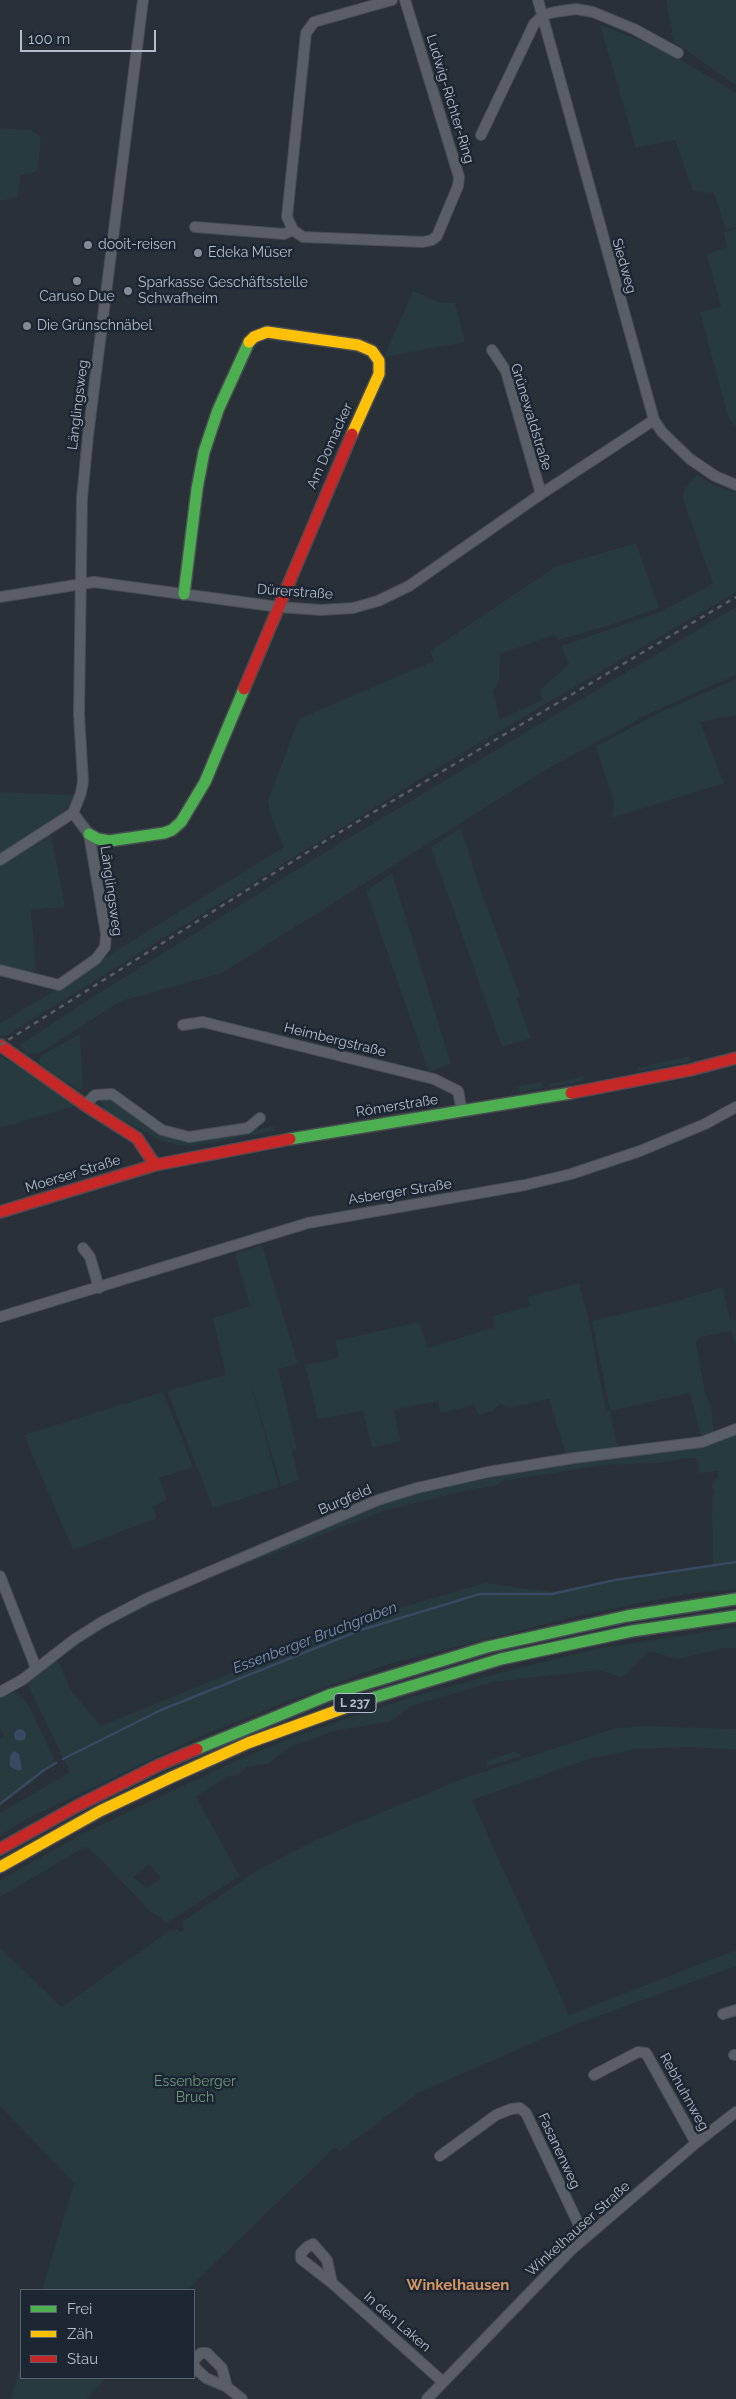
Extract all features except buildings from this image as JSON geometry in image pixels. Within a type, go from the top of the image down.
[{"type":"main road","name":"Am Domacker","points":[[89,834],[98,839],[109,841],[164,833],[172,830],[181,822],[205,782],[323,499],[379,374],[379,360],[372,350],[366,346],[267,332],[254,337],[248,343],[218,410],[204,455],[184,594]]},
{"type":"main road","points":[[0,1044],[85,1105],[137,1138],[155,1165]]},
{"type":"main road","name":"Römerstraße","points":[[155,1165],[254,1145],[544,1098],[690,1070],[736,1058]]},
{"type":"main road","name":"Moerser Straße","points":[[0,1212],[155,1165]]},
{"type":"main road","name":"L 237","points":[[0,1849],[77,1806],[160,1765],[262,1720],[329,1695],[496,1644],[627,1616],[736,1600]]},
{"type":"main road","name":"L 237","points":[[0,1868],[100,1812],[172,1777],[248,1743],[350,1705],[501,1659],[632,1631],[736,1616]]},
{"type":"street","name":"Länglingsweg","points":[[0,970],[59,985],[96,959],[105,947],[106,934],[89,834],[73,814],[81,793],[83,781],[79,715],[82,498],[88,436],[143,0]]},
{"type":"street","points":[[293,230],[287,216],[306,33],[314,22],[392,0]]},
{"type":"street","name":"Ludwig-Richter-Ring","points":[[195,228],[284,234],[293,230],[303,237],[424,242],[437,236],[458,186],[459,177],[405,0]]},
{"type":"street","name":"Siedweg","points":[[538,0],[654,420],[662,432],[690,459],[715,476],[736,485]]},
{"type":"street","points":[[482,135],[534,24],[543,16],[576,9],[593,12],[634,29],[678,53]]},
{"type":"street","name":"Grünewaldstraße","points":[[492,350],[506,371],[541,494]]},
{"type":"street","name":"Dürerstraße","points":[[0,598],[94,582],[279,607],[321,610],[342,609],[378,601],[394,595],[541,494],[654,420]]},
{"type":"street","points":[[0,860],[73,814]]},
{"type":"street","name":"Heimbergstraße","points":[[183,1025],[203,1022],[434,1079],[458,1091],[462,1111]]},
{"type":"street","points":[[85,1105],[95,1095],[112,1094],[162,1130],[189,1137],[248,1128],[260,1118]]},
{"type":"street","name":"Asberger Straße","points":[[0,1317],[308,1223],[344,1215],[524,1185],[571,1174],[640,1151],[705,1124],[736,1107]]},
{"type":"street","points":[[83,1248],[90,1257],[99,1288]]},
{"type":"street","name":"Burgfeld","points":[[0,1692],[22,1680],[102,1622],[148,1598],[378,1500],[416,1488],[488,1472],[590,1455],[702,1442],[736,1429]]},
{"type":"street","points":[[0,1576],[36,1668]]},
{"type":"street","points":[[723,2014],[736,2010]]},
{"type":"street","name":"Rebhuhnweg","points":[[594,2075],[638,2052],[646,2052],[696,2142]]},
{"type":"street","name":"Fasanenweg","points":[[440,2156],[496,2115],[511,2109],[520,2108],[526,2113],[585,2238]]},
{"type":"street","name":"Winkelhauser Straße","points":[[427,2399],[520,2300],[585,2238],[696,2142],[736,2112]]},
{"type":"street","name":"In den Laken","points":[[332,2283],[443,2382]]},
{"type":"street","points":[[227,2387],[242,2399]]},
{"type":"green space","points":[[666,0],[736,0],[736,85],[674,42]]},
{"type":"green space","points":[[600,25],[661,48],[736,93],[736,227],[726,230],[714,193],[693,191],[675,140],[636,148]]},
{"type":"green space","points":[[0,128],[31,130],[41,137],[38,171],[20,176],[18,197],[0,201]]},
{"type":"green space","points":[[736,229],[736,427],[728,417],[700,312],[721,307],[707,255],[727,247],[724,232]]},
{"type":"green space","points":[[413,291],[442,303],[455,303],[465,342],[384,357]]},
{"type":"green space","points":[[697,475],[716,486],[736,493],[736,592],[454,758],[4,1037],[0,1035],[0,1023],[61,987],[284,847],[270,814],[268,801],[297,723],[301,718],[434,661],[430,651],[555,567],[636,543],[659,608],[558,640],[554,635],[500,654],[499,680],[493,692],[500,720],[542,700],[541,689],[569,664],[561,646],[660,612],[713,584],[683,499],[685,488]]},
{"type":"green space","points":[[736,607],[736,675],[648,714],[542,772],[222,973],[121,1001],[40,1053],[27,1054],[20,1045],[91,998],[335,846]]},
{"type":"green space","points":[[736,679],[736,715],[700,722],[724,783],[612,818],[614,803],[596,746],[665,710]]},
{"type":"green space","points":[[0,792],[76,795],[71,805],[62,814],[0,855]]},
{"type":"green space","points":[[461,828],[479,886],[520,996],[516,998],[531,1038],[502,1047],[431,847]]},
{"type":"green space","points":[[51,834],[65,907],[31,910],[36,969],[30,974],[0,967],[0,866]]},
{"type":"green space","points":[[392,873],[451,1064],[429,1072],[366,891]]},
{"type":"green space","points":[[80,1034],[83,1086],[82,1089],[78,1089],[42,1066],[39,1061],[42,1055]]},
{"type":"green space","points":[[689,1056],[690,1062],[638,1071],[638,1068]]},
{"type":"green space","points":[[2,1057],[75,1106],[0,1128],[0,1058]]},
{"type":"green space","points":[[583,1076],[584,1081],[549,1087],[547,1082],[548,1084],[566,1081]]},
{"type":"green space","points":[[541,1082],[544,1088],[520,1092],[518,1086]]},
{"type":"green space","points":[[104,1097],[109,1097],[171,1136],[250,1131],[274,1126],[275,1131],[193,1146],[178,1145],[161,1141],[104,1109],[101,1100]]},
{"type":"green space","points":[[262,1245],[298,1364],[278,1369],[297,1449],[292,1451],[299,1480],[281,1486],[247,1370],[279,1487],[213,1508],[167,1391],[226,1375],[213,1318],[250,1306],[235,1254]]},
{"type":"green space","points":[[579,1283],[589,1321],[606,1412],[610,1410],[592,1321],[674,1302],[723,1287],[730,1320],[736,1320],[736,1346],[731,1331],[700,1337],[696,1342],[706,1397],[711,1406],[714,1432],[701,1437],[690,1393],[610,1411],[618,1448],[566,1454],[549,1399],[508,1408],[500,1403],[493,1411],[478,1415],[474,1405],[440,1413],[438,1401],[394,1410],[400,1441],[372,1448],[363,1411],[318,1419],[305,1365],[339,1358],[335,1341],[419,1322],[428,1348],[495,1327],[493,1316],[530,1306],[528,1297]]},
{"type":"green space","points":[[163,1392],[193,1467],[159,1478],[167,1500],[153,1506],[157,1518],[73,1550],[24,1435]]},
{"type":"green space","points":[[736,1433],[736,1589],[686,1594],[577,1616],[389,1664],[288,1701],[192,1740],[23,1821],[0,1836],[0,1813],[70,1772],[26,1681],[78,1641],[134,1608],[382,1502],[431,1487],[659,1451]],"holes":[[[685,1458],[697,1458],[699,1473],[718,1471],[718,1478],[715,1479],[712,1486],[714,1493],[712,1496],[713,1564],[551,1592],[485,1583],[366,1618],[101,1726],[72,1692],[57,1659],[106,1627],[187,1587],[383,1511],[463,1491],[495,1486],[503,1481],[602,1465],[660,1463]]]},
{"type":"green space","points":[[736,1627],[736,1648],[723,1648],[678,1659],[649,1651],[622,1678],[600,1670],[493,1682],[411,1706],[389,1722],[337,1730],[288,1748],[268,1764],[246,1767],[239,1775],[228,1776],[196,1797],[240,1876],[167,1923],[151,1912],[90,1849],[85,1847],[0,1897],[0,1880],[82,1834],[235,1761],[298,1735],[415,1696],[596,1649]],"holes":[[[149,1864],[161,1878],[147,1888],[133,1877]]]},
{"type":"green space","points":[[9,1693],[16,1693],[28,1704],[56,1763],[40,1773],[30,1784],[0,1803],[0,1738],[4,1735],[0,1729],[0,1697]]},
{"type":"green space","name":"Essenberger Bruch","points":[[644,1726],[736,1729],[736,1750],[690,1747],[636,1749],[589,1759],[472,1800],[569,2015],[736,1950],[736,1966],[574,2025],[418,2093],[339,2152],[335,2147],[188,2289],[42,2289],[74,2183],[0,2106],[0,1948],[62,2007],[169,1931],[177,1929],[180,1932],[185,1930],[181,1923],[256,1871],[318,1839],[462,1779],[616,1728]]},
{"type":"green space","points":[[515,1751],[522,1756],[485,1767],[487,1761]]},
{"type":"green space","points":[[20,2367],[20,2379],[105,2379],[87,2399],[11,2399]]},
{"type":"water","points":[[18,1729],[22,1729],[26,1735],[22,1741],[18,1741],[14,1737],[14,1733]]},
{"type":"water","points":[[14,1751],[19,1754],[22,1769],[19,1771],[10,1767],[10,1756]]},
{"type":"waterway","name":"Essenberger Bruchgraben","points":[[63,1759],[161,1710],[361,1630],[480,1594],[552,1594],[615,1580],[736,1562]]},
{"type":"waterway","name":"Essenberger Bruchgraben","points":[[0,1804],[56,1763]]},
{"type":"railway","points":[[0,1045],[330,838],[736,597]]},
{"type":"traffic: fast","points":[[184,594],[197,489],[204,452],[218,410],[249,342]]},
{"type":"traffic: fast","points":[[89,834],[98,839],[109,841],[164,833],[172,830],[181,822],[205,782],[244,689]]},
{"type":"traffic: fast","points":[[290,1139],[571,1093]]},
{"type":"traffic: fast","points":[[197,1749],[329,1695],[487,1647],[627,1616],[736,1599]]},
{"type":"traffic: fast","points":[[369,1699],[501,1659],[632,1631],[736,1616]]},
{"type":"traffic: slow","points":[[249,342],[254,337],[267,332],[358,345],[372,351],[379,361],[379,374],[352,434]]},
{"type":"traffic: slow","points":[[0,1867],[100,1811],[172,1777],[248,1743],[369,1699]]},
{"type":"traffic: jam","points":[[244,689],[352,434]]},
{"type":"traffic: jam","points":[[0,1045],[85,1105],[137,1138],[155,1165]]},
{"type":"traffic: jam","points":[[571,1093],[690,1070],[736,1058]]},
{"type":"traffic: jam","points":[[0,1212],[155,1165],[290,1139]]},
{"type":"traffic: jam","points":[[0,1849],[77,1806],[159,1765],[197,1749]]},
{"type":"place","name":"dooit-reisen","points":[[88,245]]},
{"type":"place","name":"Edeka Müser","points":[[198,253]]},
{"type":"place","name":"Caruso Due","points":[[77,281]]},
{"type":"place","name":"Sparkasse Geschäftsstelle Schwafheim","points":[[128,291]]},
{"type":"place","name":"Die Grünschnäbel","points":[[27,326]]},
{"type":"district","name":"Winkelhausen","points":[[458,2285]]}]
